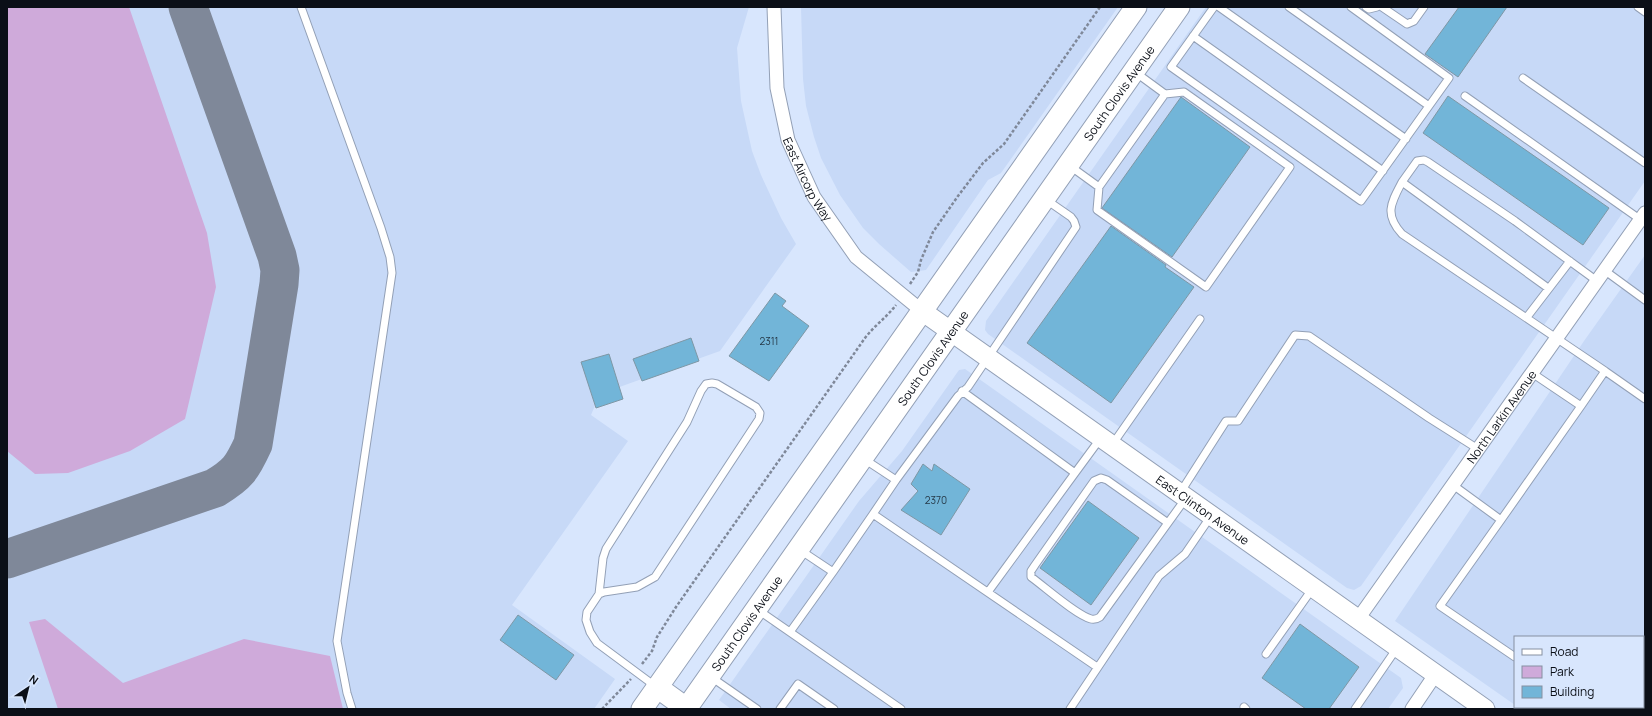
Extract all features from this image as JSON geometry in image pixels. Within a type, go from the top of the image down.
[{"type":"main road","points":[[642,709],[1136,7]]},
{"type":"main road","name":"South Clovis Avenue","points":[[686,709],[1179,7]]},
{"type":"main road","points":[[657,687],[686,709]]},
{"type":"street","name":"East Aircorp Way","points":[[774,7],[777,88],[788,140],[814,197],[856,257],[922,311]]},
{"type":"street","name":"North Larkin Avenue","points":[[1358,619],[1643,216]]},
{"type":"street","name":"East Clinton Avenue","points":[[922,311],[1485,709]]},
{"type":"street","points":[[1412,709],[1435,675]]},
{"type":"lane","points":[[301,7],[383,235],[390,257],[392,273],[337,641],[347,693],[352,709]]},
{"type":"lane","points":[[1214,7],[1171,67],[1361,201],[1449,78],[1350,7]]},
{"type":"lane","points":[[1219,7],[1406,139]]},
{"type":"lane","points":[[1289,7],[1429,106]]},
{"type":"lane","points":[[1366,7],[1369,9],[1376,7]]},
{"type":"lane","points":[[1382,7],[1407,24],[1414,21],[1424,7]]},
{"type":"lane","points":[[1638,7],[1645,12]]},
{"type":"lane","points":[[1193,36],[1383,170]]},
{"type":"lane","points":[[1134,72],[1165,94],[1184,92],[1290,167],[1206,287],[1097,210],[1099,187],[1165,94]]},
{"type":"lane","points":[[1523,78],[1645,163]]},
{"type":"lane","points":[[1465,96],[1643,216]]},
{"type":"lane","points":[[1645,300],[1637,294],[1570,261],[1428,162],[1420,160],[1417,161],[1402,182],[1394,198],[1391,208],[1391,219],[1402,234],[1557,337],[1645,399]]},
{"type":"lane","points":[[1068,165],[1099,187]]},
{"type":"lane","points":[[1402,182],[1548,288]]},
{"type":"lane","points":[[790,632],[896,480],[962,391],[968,387],[1076,227],[1071,217],[1044,199]]},
{"type":"lane","points":[[1527,317],[1570,261]]},
{"type":"lane","points":[[988,592],[1076,473],[1106,441],[1200,319]]},
{"type":"lane","points":[[1168,523],[1107,480],[1094,480],[1031,571],[1031,577],[1081,614],[1092,620],[1097,620],[1168,523],[1226,421],[1238,420],[1295,335],[1309,336],[1429,418],[1478,449]]},
{"type":"lane","points":[[1514,656],[1440,606],[1605,371]]},
{"type":"lane","points":[[1532,373],[1581,406]]},
{"type":"lane","points":[[599,594],[637,587],[655,577],[759,419],[760,413],[756,408],[717,384],[706,384],[701,391],[687,422],[606,549],[603,558],[599,594],[587,612],[586,620],[590,632],[597,643],[657,687]]},
{"type":"lane","points":[[962,391],[1076,473]]},
{"type":"lane","points":[[862,457],[896,480]]},
{"type":"lane","points":[[1453,485],[1501,520]]},
{"type":"lane","points":[[873,514],[1097,667]]},
{"type":"lane","points":[[1070,709],[1158,576],[1185,554],[1212,516]]},
{"type":"lane","points":[[798,549],[833,572]]},
{"type":"lane","points":[[1266,654],[1313,587]]},
{"type":"lane","points":[[756,609],[901,709]]},
{"type":"lane","points":[[1355,709],[1398,648]]},
{"type":"lane","points":[[709,675],[757,709]]},
{"type":"lane","points":[[780,709],[798,684],[834,709]]},
{"type":"path","points":[[602,709],[626,686],[652,651],[657,637],[676,607],[811,414],[871,330],[890,312],[918,272],[921,260],[933,232],[958,196],[983,163],[1004,144],[1100,7]]},
{"type":"shaded area","points":[[7,7],[749,7],[737,48],[741,101],[752,151],[761,175],[781,218],[796,244],[720,351],[600,394],[591,415],[628,441],[512,605],[615,679],[594,709],[7,709]]},
{"type":"shaded area","points":[[801,7],[1118,7],[1001,173],[988,180],[926,270],[911,272],[863,228],[840,195],[821,158],[806,106],[803,79]]},
{"type":"shaded area","points":[[1206,7],[1645,7],[1645,181],[1361,586],[1354,590],[1347,588],[988,334],[985,330],[986,321]]},
{"type":"shaded area","points":[[1645,255],[1645,709],[1521,709],[1520,708],[1644,708],[1644,636],[1514,636],[1514,704],[1395,621],[1584,341]]},
{"type":"shaded area","points":[[965,369],[1401,678],[1403,688],[1388,709],[731,709],[719,700],[859,501],[902,451],[959,370]]},
{"type":"green space","points":[[7,7],[129,7],[207,233],[216,287],[185,419],[130,451],[68,473],[35,474],[7,451]]},
{"type":"green space","points":[[45,619],[123,683],[244,639],[330,656],[343,709],[58,709],[29,622]]},
{"type":"building","points":[[1459,7],[1507,7],[1458,77],[1425,54]]},
{"type":"building","points":[[1448,96],[1609,208],[1583,245],[1423,133]]},
{"type":"building","points":[[1181,97],[1250,147],[1172,257],[1102,208]]},
{"type":"building","points":[[1111,226],[1194,287],[1111,403],[1027,343]]},
{"type":"building","points":[[775,293],[786,301],[782,306],[809,326],[769,381],[729,356]]},
{"type":"building","points":[[691,338],[699,361],[642,381],[633,359]]},
{"type":"building","points":[[609,354],[623,399],[596,408],[581,362]]},
{"type":"building","points":[[923,464],[932,471],[934,464],[970,489],[941,535],[901,510],[918,491],[911,484]]},
{"type":"building","points":[[1088,501],[1139,538],[1091,605],[1040,568]]},
{"type":"building","points":[[518,615],[574,655],[556,680],[500,640]]},
{"type":"building","points":[[1300,624],[1359,667],[1329,709],[1306,709],[1262,678]]},
{"type":"taxiway","points":[[7,559],[215,488],[229,479],[238,470],[246,459],[253,444],[280,270],[277,256],[188,7]]}]
